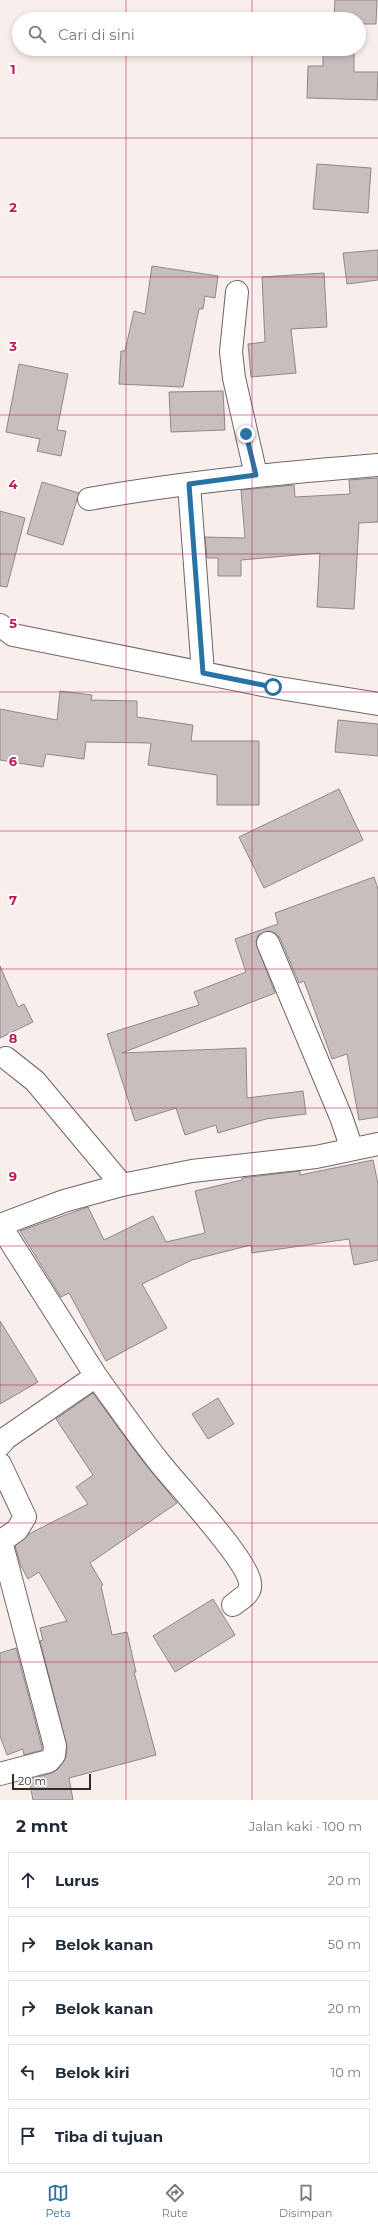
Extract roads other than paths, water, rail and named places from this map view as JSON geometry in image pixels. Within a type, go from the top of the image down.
[{"type":"street","points":[[237,292],[231,352],[234,378],[256,475]]},
{"type":"street","points":[[89,498],[256,475],[378,465]]},
{"type":"street","points":[[189,484],[203,673]]},
{"type":"street","points":[[0,625],[13,635],[203,673],[378,704]]},
{"type":"street","points":[[268,943],[341,1117],[352,1149]]},
{"type":"street","points":[[6,1058],[35,1081],[122,1185]]},
{"type":"street","points":[[233,1605],[248,1594],[250,1583],[248,1573],[226,1543],[159,1462],[96,1376],[0,1225],[64,1201],[122,1185],[192,1171],[316,1157],[378,1144]]},
{"type":"street","points":[[0,1445],[6,1438],[96,1376]]},
{"type":"street","points":[[0,1464],[25,1517],[17,1530],[0,1542],[55,1746],[54,1755],[49,1761],[0,1774]]}]
